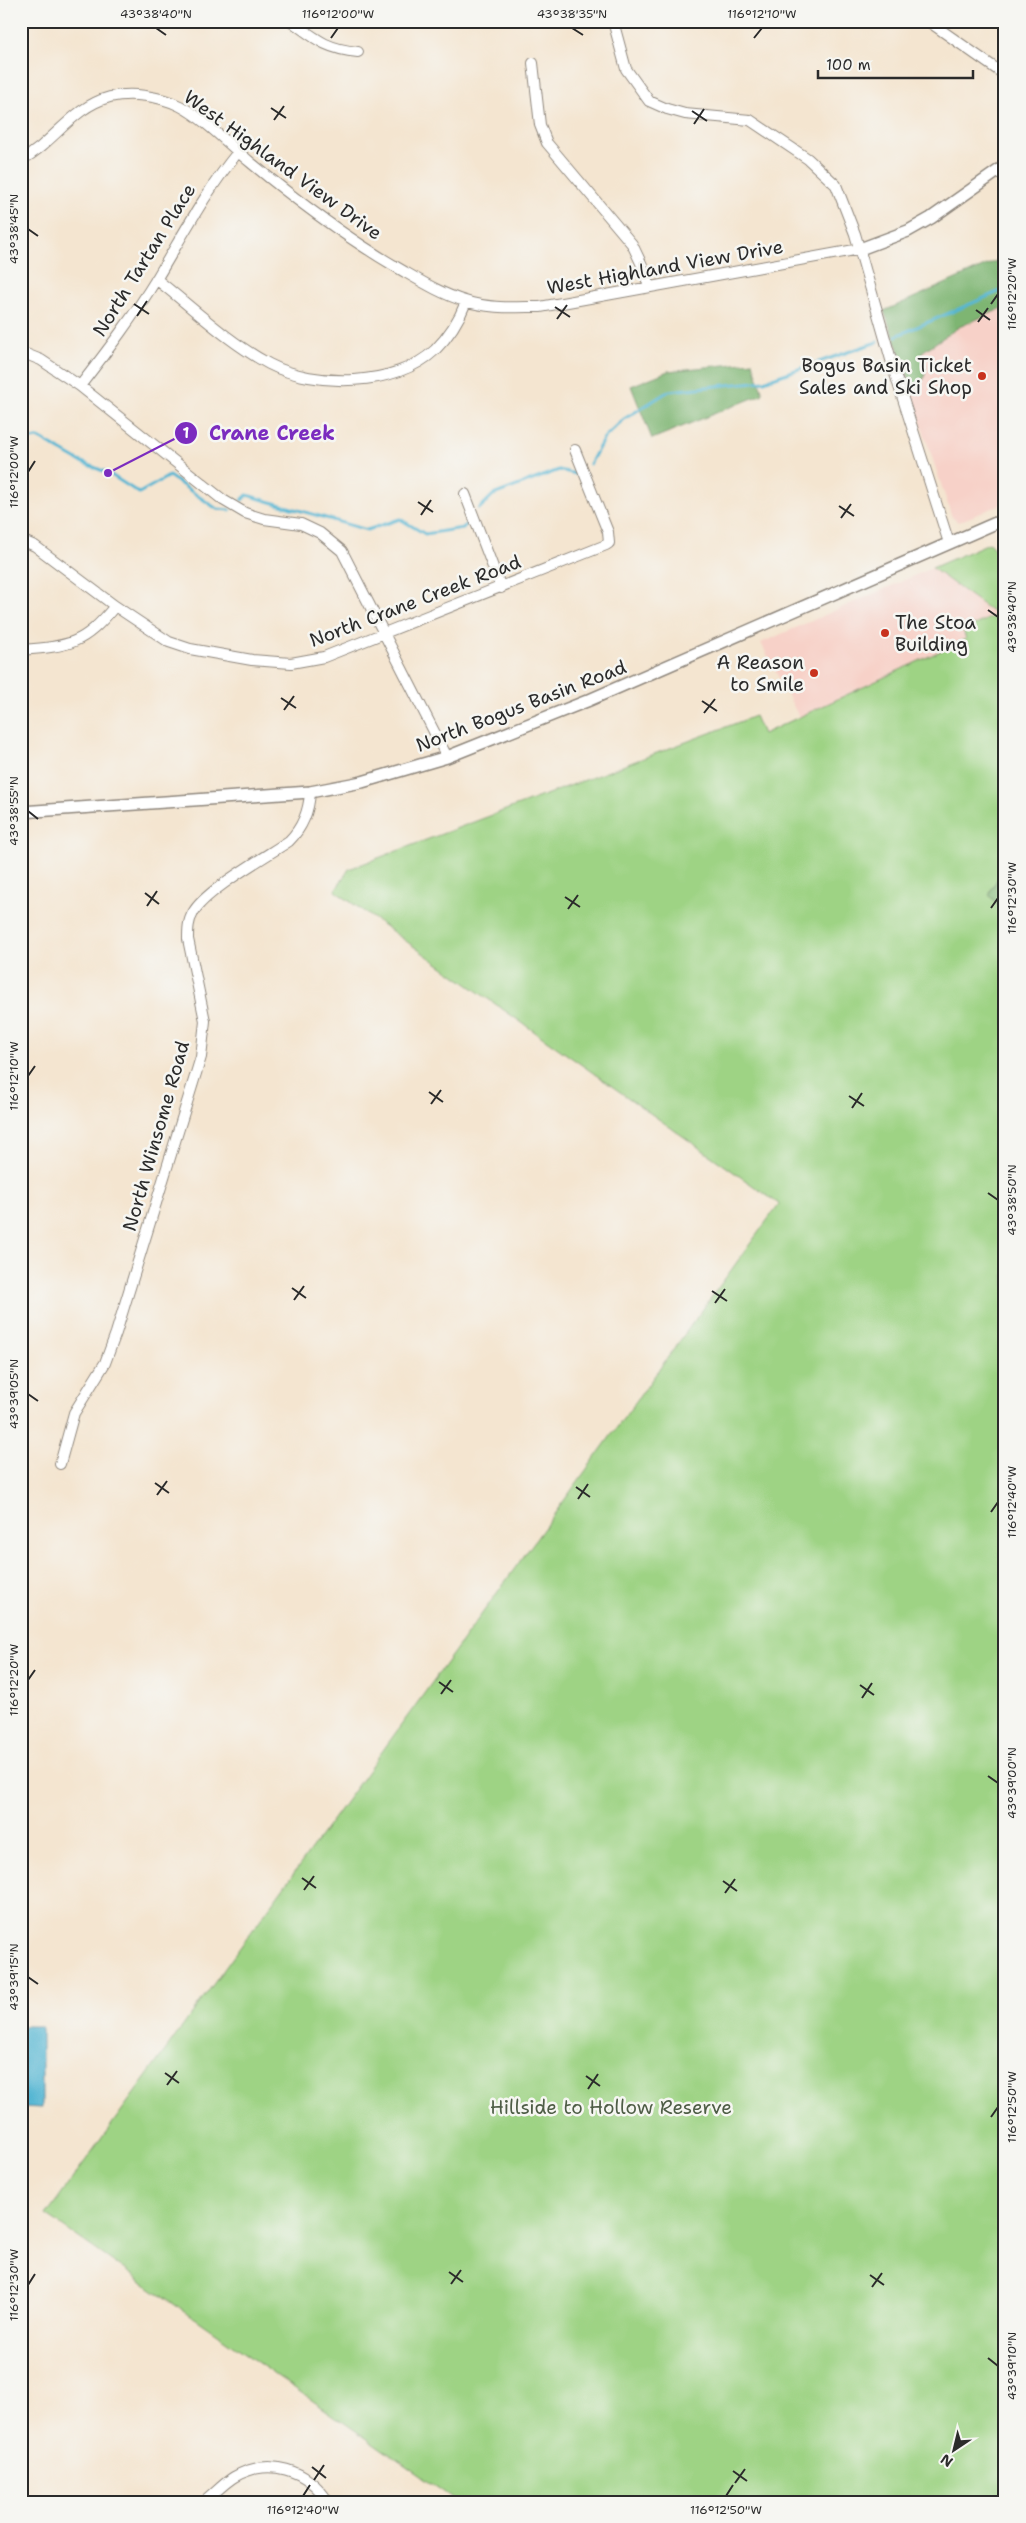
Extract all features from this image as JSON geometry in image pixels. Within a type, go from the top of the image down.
[{"type":"street","points":[[291,21],[324,44],[337,50],[358,52]]},
{"type":"street","points":[[613,21],[626,69],[650,101],[667,109],[685,114],[750,120],[808,159],[836,186],[844,202],[860,249],[862,262],[896,376],[949,543]]},
{"type":"street","points":[[928,21],[1005,76]]},
{"type":"street","points":[[533,63],[540,125],[547,143],[632,244],[650,287]]},
{"type":"street","name":"West Highland View Drive","points":[[21,160],[32,154],[75,114],[90,104],[110,97],[131,95],[156,97],[180,106],[323,220],[359,245],[435,290],[466,302],[502,308],[540,307],[860,249]]},
{"type":"street","name":"North Tartan Place","points":[[80,386],[118,337],[156,279],[211,187],[238,152]]},
{"type":"street","points":[[860,249],[908,231],[924,222],[1005,166]]},
{"type":"street","points":[[156,279],[244,349],[271,365],[302,376],[339,381],[377,378],[414,364],[435,350],[450,332],[466,302]]},
{"type":"street","points":[[21,352],[41,360],[80,386],[223,500],[245,513],[264,519],[301,524],[320,533],[342,551],[447,757]]},
{"type":"street","name":"North Crane Creek Road","points":[[21,540],[35,546],[115,606],[170,642],[190,649],[252,660],[292,663],[306,661],[324,657],[384,634],[600,549],[609,542],[608,532],[575,450]]},
{"type":"street","points":[[465,494],[500,588]]},
{"type":"street","name":"North Bogus Basin Road","points":[[21,812],[310,792],[362,782],[447,757],[587,701],[1005,519]]},
{"type":"street","points":[[21,650],[64,646],[84,638],[98,627],[115,606]]},
{"type":"street","name":"North Winsome Road","points":[[60,1464],[74,1414],[105,1363],[116,1333],[201,1057],[205,1021],[188,939],[188,927],[193,912],[210,895],[289,841],[296,834],[309,804],[310,792]]},
{"type":"street","points":[[204,2502],[234,2477],[255,2468],[282,2467],[305,2476],[320,2489],[328,2502]]},
{"type":"shaded area","points":[[1005,307],[1005,503],[958,522],[952,517],[900,361],[922,352],[959,327]]},
{"type":"shaded area","points":[[932,568],[998,616],[964,630],[966,639],[799,717],[761,643]]},
{"type":"green space","points":[[1005,257],[1005,307],[959,327],[922,352],[926,367],[924,379],[912,387],[884,311]]},
{"type":"green space","points":[[753,362],[763,394],[652,439],[631,386],[668,371]]},
{"type":"green space","name":"Hillside to Hollow Reserve","points":[[989,543],[1005,560],[1005,2502],[458,2502],[46,2215],[779,1204],[335,891],[349,869],[755,716],[763,734],[966,639],[963,630],[997,615],[932,568]]},
{"type":"green space","points":[[1005,863],[1005,904],[998,905],[989,895]]},
{"type":"water","points":[[21,2026],[42,2026],[42,2108],[21,2107]]},
{"type":"waterway","points":[[896,336],[1005,289]]},
{"type":"waterway","points":[[590,464],[604,438],[624,419],[669,391],[764,381],[877,342]]},
{"type":"waterway","points":[[21,440],[39,438],[79,461],[108,473],[139,493],[169,476],[217,509],[230,510]]},
{"type":"waterway","points":[[479,509],[493,495],[559,470],[576,474]]},
{"type":"waterway","points":[[242,500],[247,495],[367,530],[400,519],[425,534],[463,528],[467,523]]},
{"type":"place","name":"Bogus Basin Ticket Sales and Ski Shop","points":[[982,376]]},
{"type":"place","name":"Crane Creek","points":[[108,473]]},
{"type":"place","name":"The Stoa Building","points":[[885,633]]},
{"type":"place","name":"A Reason to Smile","points":[[814,673]]}]
